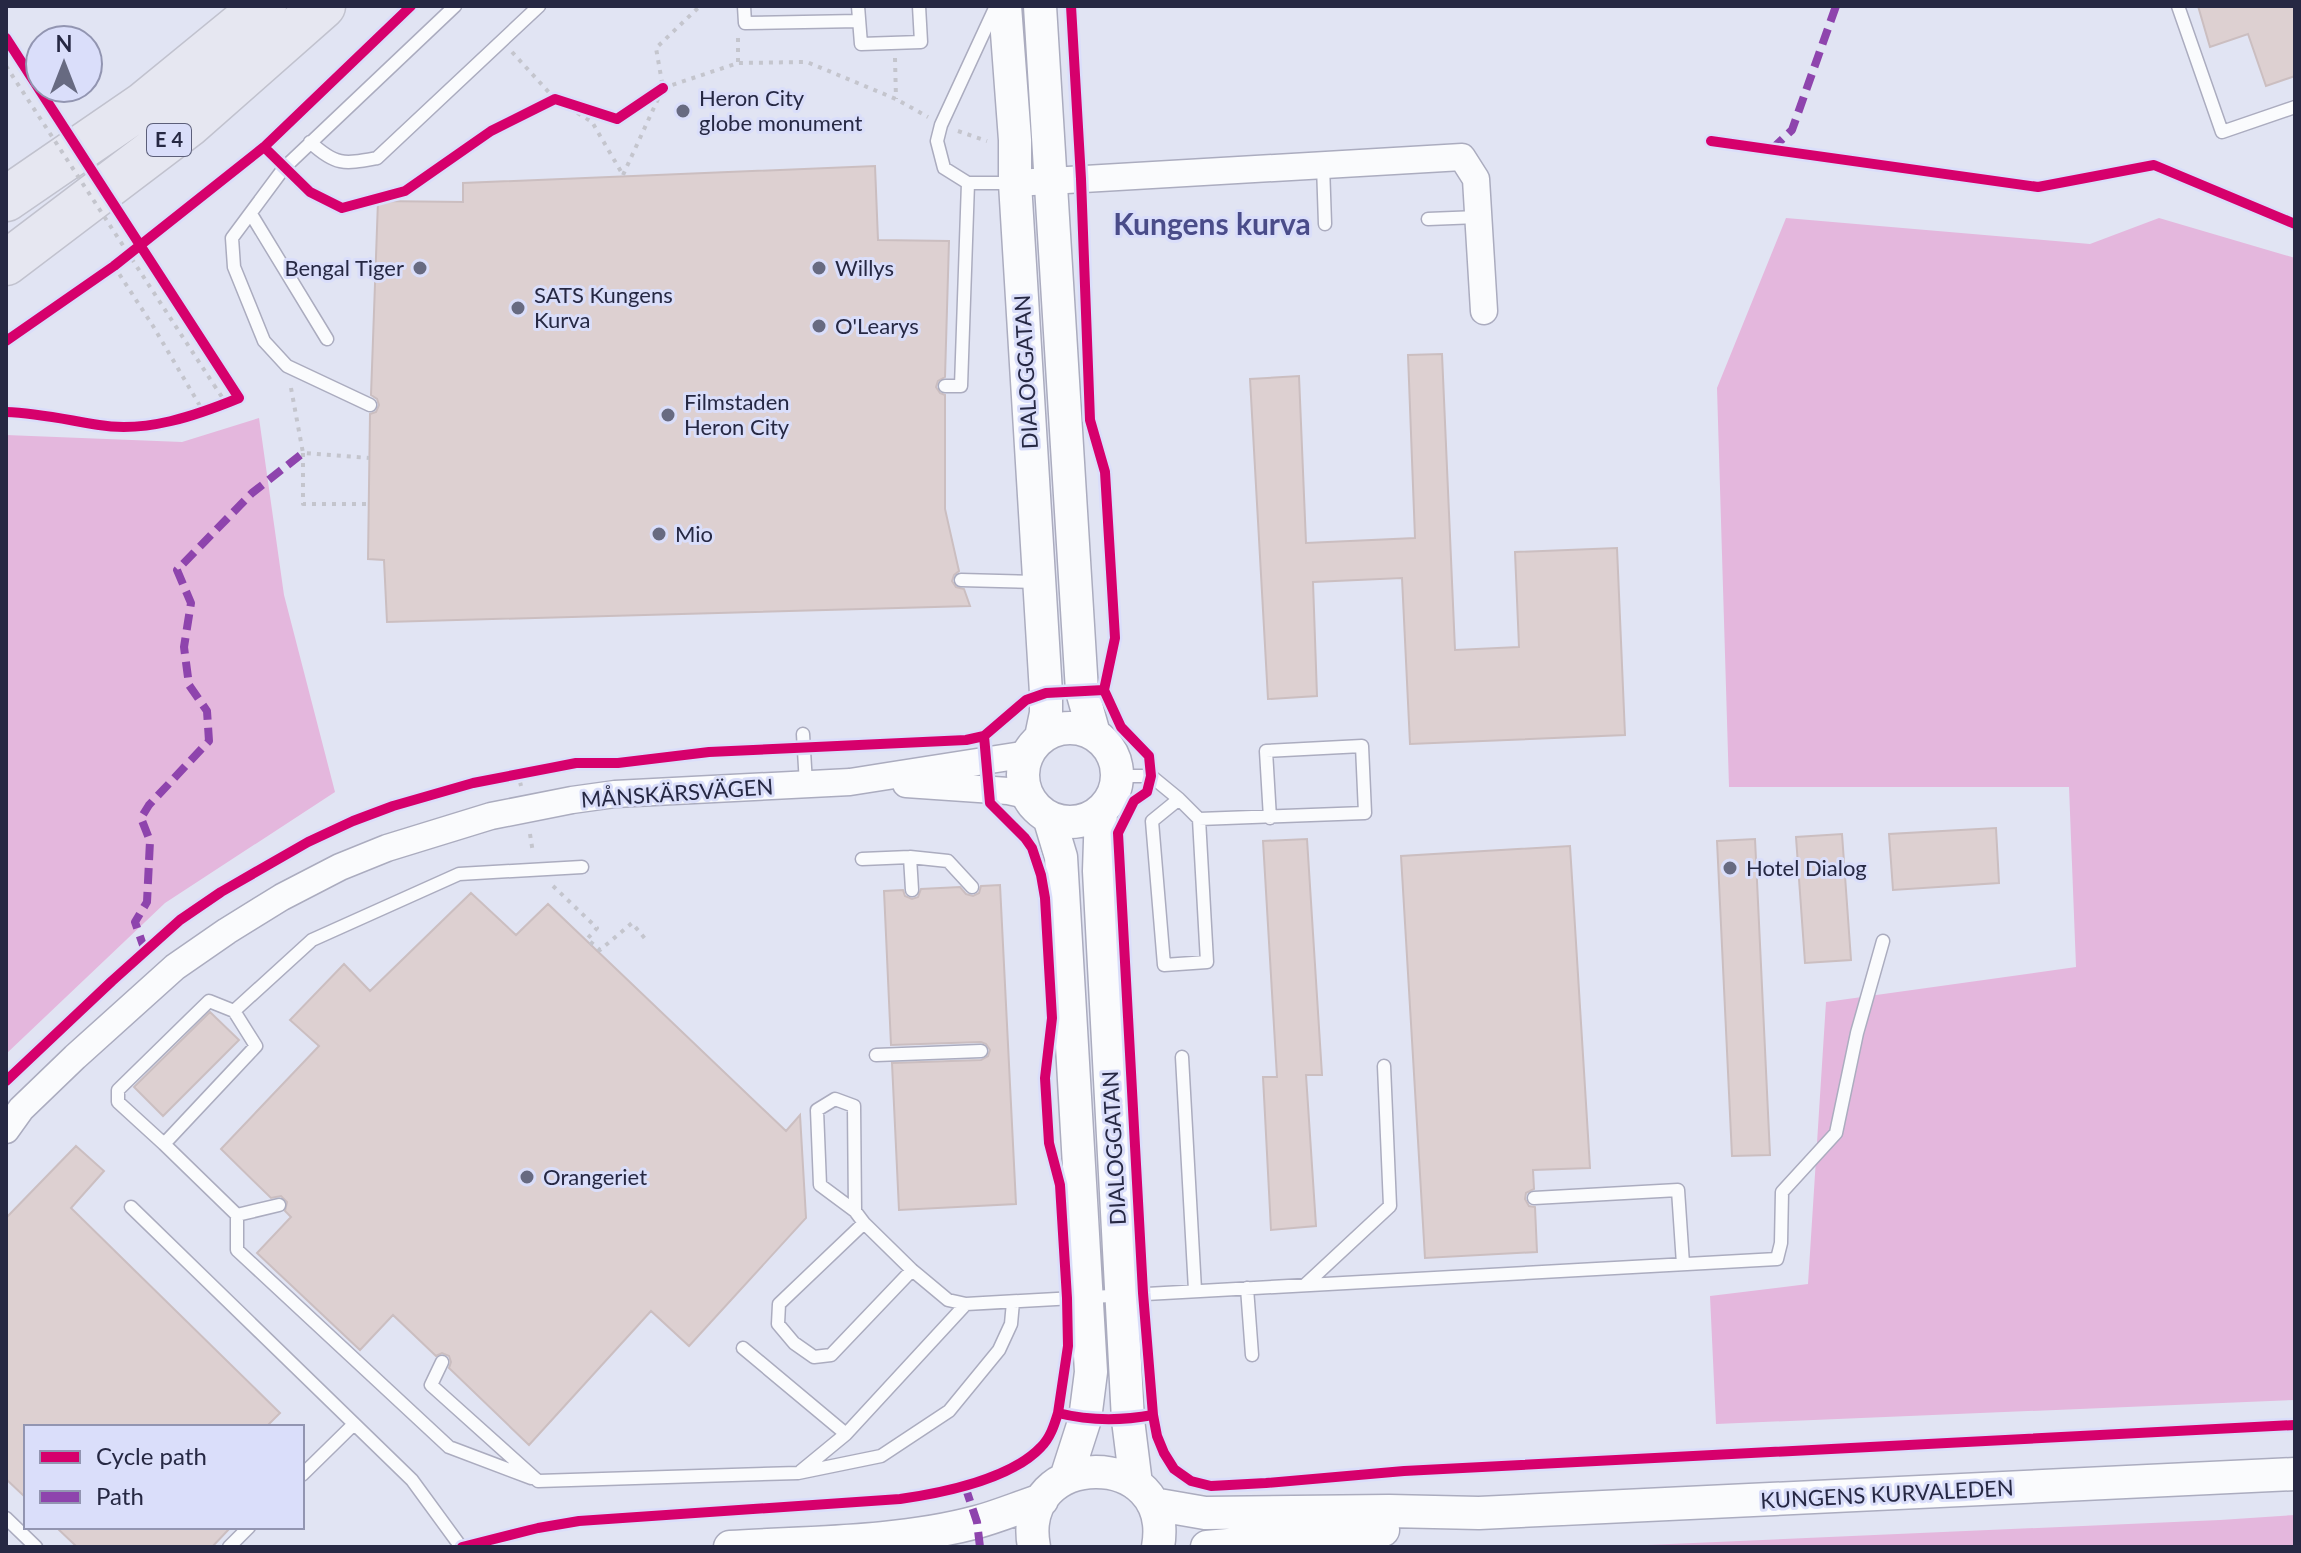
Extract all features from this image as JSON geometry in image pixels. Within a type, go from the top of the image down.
[{"type":"highway","points":[[6,199],[143,105],[264,6]]},
{"type":"highway","name":"E 4","points":[[6,263],[188,125],[323,6]]},
{"type":"street","name":"DIALOGGATAN","points":[[1005,6],[1046,693],[1046,713],[1035,746]]},
{"type":"street","name":"DIALOGGATAN","points":[[1040,6],[1082,691],[1094,734]]},
{"type":"street","points":[[1015,183],[1462,157],[1476,179],[1484,311]]},
{"type":"street","points":[[1062,728],[1084,729],[1094,734],[1107,744],[1115,759],[1118,776],[1113,795],[1101,811],[1085,820],[1066,822],[1038,806],[1023,781],[1024,767],[1035,746],[1062,728]]},
{"type":"street","name":"MÅNSKÄRSVÄGEN","points":[[850,782],[1035,746]]},
{"type":"street","name":"MÅNSKÄRSVÄGEN","points":[[6,1140],[11,1119],[175,967],[282,897],[340,867],[443,829],[491,816],[615,794],[850,782],[1008,791],[1038,806]]},
{"type":"street","name":"DIALOGGATAN","points":[[1038,806],[1061,857],[1091,1372],[1085,1419],[1066,1478]]},
{"type":"street","name":"DIALOGGATAN","points":[[1101,811],[1098,854],[1128,1420],[1144,1494],[1159,1524],[1158,1547]]},
{"type":"street","name":"KUNGENS KURVALEDEN","points":[[1066,1478],[1102,1470],[1120,1475],[1144,1494],[1205,1513],[1479,1513],[2295,1474]]},
{"type":"street","points":[[1034,1547],[1034,1518],[1042,1500],[1052,1487],[1066,1478]]},
{"type":"street","points":[[730,1547],[925,1532],[977,1522],[1042,1500]]},
{"type":"street","name":"KUNGENS KURVALEDEN","points":[[1207,1547],[1391,1529],[1479,1513]]},
{"type":"lane","points":[[370,405],[287,366],[264,341],[234,267],[232,238],[284,168],[455,6]]},
{"type":"lane","points":[[310,142],[327,157],[348,164],[377,158],[539,6]]},
{"type":"lane","points":[[744,6],[745,23],[859,21]]},
{"type":"lane","points":[[802,6],[803,22]]},
{"type":"lane","points":[[858,6],[861,44],[921,42],[919,6]]},
{"type":"lane","points":[[996,6],[941,125],[937,141],[944,168],[968,183],[1015,183]]},
{"type":"lane","points":[[2178,6],[2222,132],[2295,107]]},
{"type":"lane","points":[[1323,165],[1325,224]]},
{"type":"lane","points":[[945,386],[961,386],[968,183]]},
{"type":"lane","points":[[251,214],[327,339]]},
{"type":"lane","points":[[1428,219],[1478,217]]},
{"type":"lane","points":[[961,580],[1039,582]]},
{"type":"lane","points":[[803,734],[806,784]]},
{"type":"lane","points":[[1199,819],[1270,818],[1365,813],[1362,746],[1266,751],[1270,818]]},
{"type":"lane","points":[[1118,776],[1151,776],[1179,799],[1199,819],[1207,962],[1164,965],[1152,821],[1179,799]]},
{"type":"lane","points":[[910,857],[912,890]]},
{"type":"lane","points":[[862,859],[910,857],[948,861],[972,887]]},
{"type":"lane","points":[[234,1011],[312,940],[459,874],[582,867]]},
{"type":"lane","points":[[855,1211],[854,1106],[835,1099],[817,1110],[820,1185],[855,1211],[912,1270],[948,1300],[966,1304],[1777,1259],[1781,1243],[1782,1192],[1836,1133],[1857,1033],[1883,941]]},
{"type":"lane","points":[[164,1144],[256,1046],[234,1011],[209,1001],[118,1090],[118,1102],[237,1215],[237,1250],[449,1447],[538,1481],[798,1473],[881,1456],[949,1411],[999,1350],[1011,1324],[1013,1302]]},
{"type":"lane","points":[[876,1055],[981,1051]]},
{"type":"lane","points":[[1182,1057],[1195,1290]]},
{"type":"lane","points":[[1305,1285],[1390,1206],[1384,1066]]},
{"type":"lane","points":[[1534,1198],[1678,1190],[1683,1264]]},
{"type":"lane","points":[[237,1215],[279,1205]]},
{"type":"lane","points":[[131,1207],[412,1480],[461,1547]]},
{"type":"lane","points":[[864,1223],[779,1304],[778,1324],[794,1343],[814,1357],[831,1355],[912,1270]]},
{"type":"lane","points":[[1247,1288],[1252,1355]]},
{"type":"lane","points":[[798,1473],[846,1434],[966,1304]]},
{"type":"lane","points":[[743,1348],[846,1434]]},
{"type":"lane","points":[[442,1362],[431,1385],[538,1481]]},
{"type":"lane","points":[[304,1473],[354,1424]]},
{"type":"lane","points":[[6,1518],[36,1547]]},
{"type":"lane","points":[[229,1547],[247,1529]]},
{"type":"path","points":[[502,41],[555,99],[592,122],[623,175],[663,88],[656,48],[700,6]]},
{"type":"path","points":[[738,63],[738,34],[745,23]]},
{"type":"path","points":[[894,43],[896,99]]},
{"type":"path","points":[[640,104],[663,88],[738,63],[807,62],[896,99],[941,125],[987,142],[1015,140]]},
{"type":"path","points":[[6,66],[226,403]]},
{"type":"path","points":[[542,106],[555,99],[604,115]]},
{"type":"path","points":[[101,274],[136,249]]},
{"type":"path","points":[[114,266],[203,411]]},
{"type":"path","points":[[287,366],[303,453],[303,504],[367,504]]},
{"type":"path","points":[[188,415],[239,398]]},
{"type":"path","points":[[303,453],[369,458]]},
{"type":"path","points":[[503,776],[525,771]]},
{"type":"path","points":[[597,928],[587,939],[600,950],[632,923],[647,941]]},
{"type":"shaded area","points":[[1786,218],[2090,244],[2159,218],[2295,258],[2295,1400],[1716,1424],[1710,1296],[1808,1284],[1826,1002],[2076,967],[2069,787],[1729,787],[1717,388]]},
{"type":"shaded area","points":[[259,418],[284,595],[335,792],[165,903],[6,1054],[6,435],[182,442]]},
{"type":"shaded area","points":[[2295,1515],[2295,1547],[1601,1547],[2220,1520]]},
{"type":"building","points":[[2198,6],[2295,6],[2295,76],[2266,86],[2248,34],[2210,47]]},
{"type":"building","points":[[875,166],[878,240],[949,241],[945,377],[938,381],[936,387],[945,395],[945,509],[959,571],[952,581],[956,587],[964,589],[970,606],[387,622],[384,560],[368,559],[370,414],[376,412],[379,405],[371,395],[378,201],[463,202],[463,183]]},
{"type":"building","points":[[1442,354],[1455,650],[1519,647],[1515,552],[1617,548],[1625,735],[1410,744],[1402,578],[1313,582],[1317,696],[1268,699],[1250,379],[1299,376],[1306,543],[1415,538],[1408,355]]},
{"type":"building","points":[[1996,828],[1999,883],[1893,890],[1889,834]]},
{"type":"building","points":[[1842,834],[1851,960],[1805,963],[1796,837]]},
{"type":"building","points":[[1307,839],[1322,1075],[1306,1075],[1316,1226],[1271,1230],[1263,1077],[1277,1077],[1263,841]]},
{"type":"building","points":[[1755,839],[1770,1155],[1732,1156],[1717,841]]},
{"type":"building","points":[[1570,846],[1590,1168],[1533,1170],[1534,1189],[1526,1193],[1525,1199],[1529,1206],[1535,1207],[1537,1252],[1425,1258],[1401,856]]},
{"type":"building","points":[[1000,885],[1016,1204],[899,1210],[892,1063],[981,1060],[988,1056],[990,1050],[981,1042],[891,1045],[884,891],[903,890],[905,896],[912,899],[918,897],[921,889],[960,887],[973,896],[979,893],[981,886]]},
{"type":"building","name":"Orangeriet","points":[[471,893],[516,935],[548,904],[786,1131],[800,1115],[806,1218],[689,1346],[651,1311],[529,1445],[449,1368],[449,1356],[442,1353],[436,1356],[393,1315],[360,1350],[257,1253],[291,1217],[285,1211],[287,1202],[281,1196],[271,1198],[221,1149],[319,1046],[290,1020],[344,964],[370,991]]},
{"type":"building","points":[[210,1012],[239,1040],[163,1116],[134,1087]]},
{"type":"building","points":[[76,1146],[104,1171],[71,1208],[280,1413],[268,1425],[24,1425],[24,1496],[6,1479],[6,1218]]},
{"type":"building","points":[[58,1529],[229,1529],[212,1547],[77,1547]]},
{"type":"marked path","points":[[1771,150],[1792,130],[1836,6]]},
{"type":"marked path","points":[[145,951],[135,922],[147,902],[150,841],[141,818],[149,805],[209,741],[207,711],[189,685],[184,647],[191,603],[177,570],[252,493],[303,453]]},
{"type":"marked path","points":[[965,1486],[977,1522],[980,1547]]},
{"type":"cycle path","points":[[6,341],[114,266],[264,147],[411,6]]},
{"type":"cycle path","points":[[1071,6],[1090,420],[1105,472],[1115,638],[1104,690],[1121,727],[1149,756],[1151,776],[1147,792],[1134,801],[1118,833],[1143,1293],[1153,1415],[1157,1436],[1174,1469],[1191,1481],[1211,1486],[1404,1471],[2295,1425]]},
{"type":"cycle path","points":[[6,38],[239,398],[188,417],[135,427],[6,412]]},
{"type":"cycle path","points":[[264,147],[310,192],[342,208],[405,191],[491,131],[555,99],[617,119],[663,88]]},
{"type":"cycle path","points":[[1711,141],[2038,187],[2154,165],[2295,224]]},
{"type":"cycle path","points":[[6,1081],[180,920],[221,892],[308,842],[393,806],[473,783],[576,763],[618,763],[709,752],[966,740],[984,736],[1026,700],[1046,693],[1104,690]]},
{"type":"cycle path","points":[[984,736],[990,803],[1032,848],[1045,898],[1052,1018],[1045,1078],[1049,1143],[1060,1185],[1067,1298],[1068,1346],[1058,1413]]},
{"type":"cycle path","points":[[462,1547],[579,1521],[900,1499],[936,1493],[994,1476],[1028,1458],[1047,1440],[1058,1413],[1105,1419],[1153,1415]]},
{"type":"place","name":"Heron City globe monument","points":[[683,111]]},
{"type":"place","name":"Bengal Tiger","points":[[420,268]]},
{"type":"place","name":"Willys","points":[[819,268]]},
{"type":"place","name":"SATS Kungens Kurva","points":[[518,308]]},
{"type":"place","name":"O'Learys","points":[[819,326]]},
{"type":"place","name":"Filmstaden Heron City","points":[[668,415]]},
{"type":"place","name":"Mio","points":[[659,534]]},
{"type":"place","name":"Hotel Dialog","points":[[1730,868]]},
{"type":"place","name":"Orangeriet","points":[[527,1177]]},
{"type":"district","name":"Kungens kurva","points":[[1212,225]]}]
